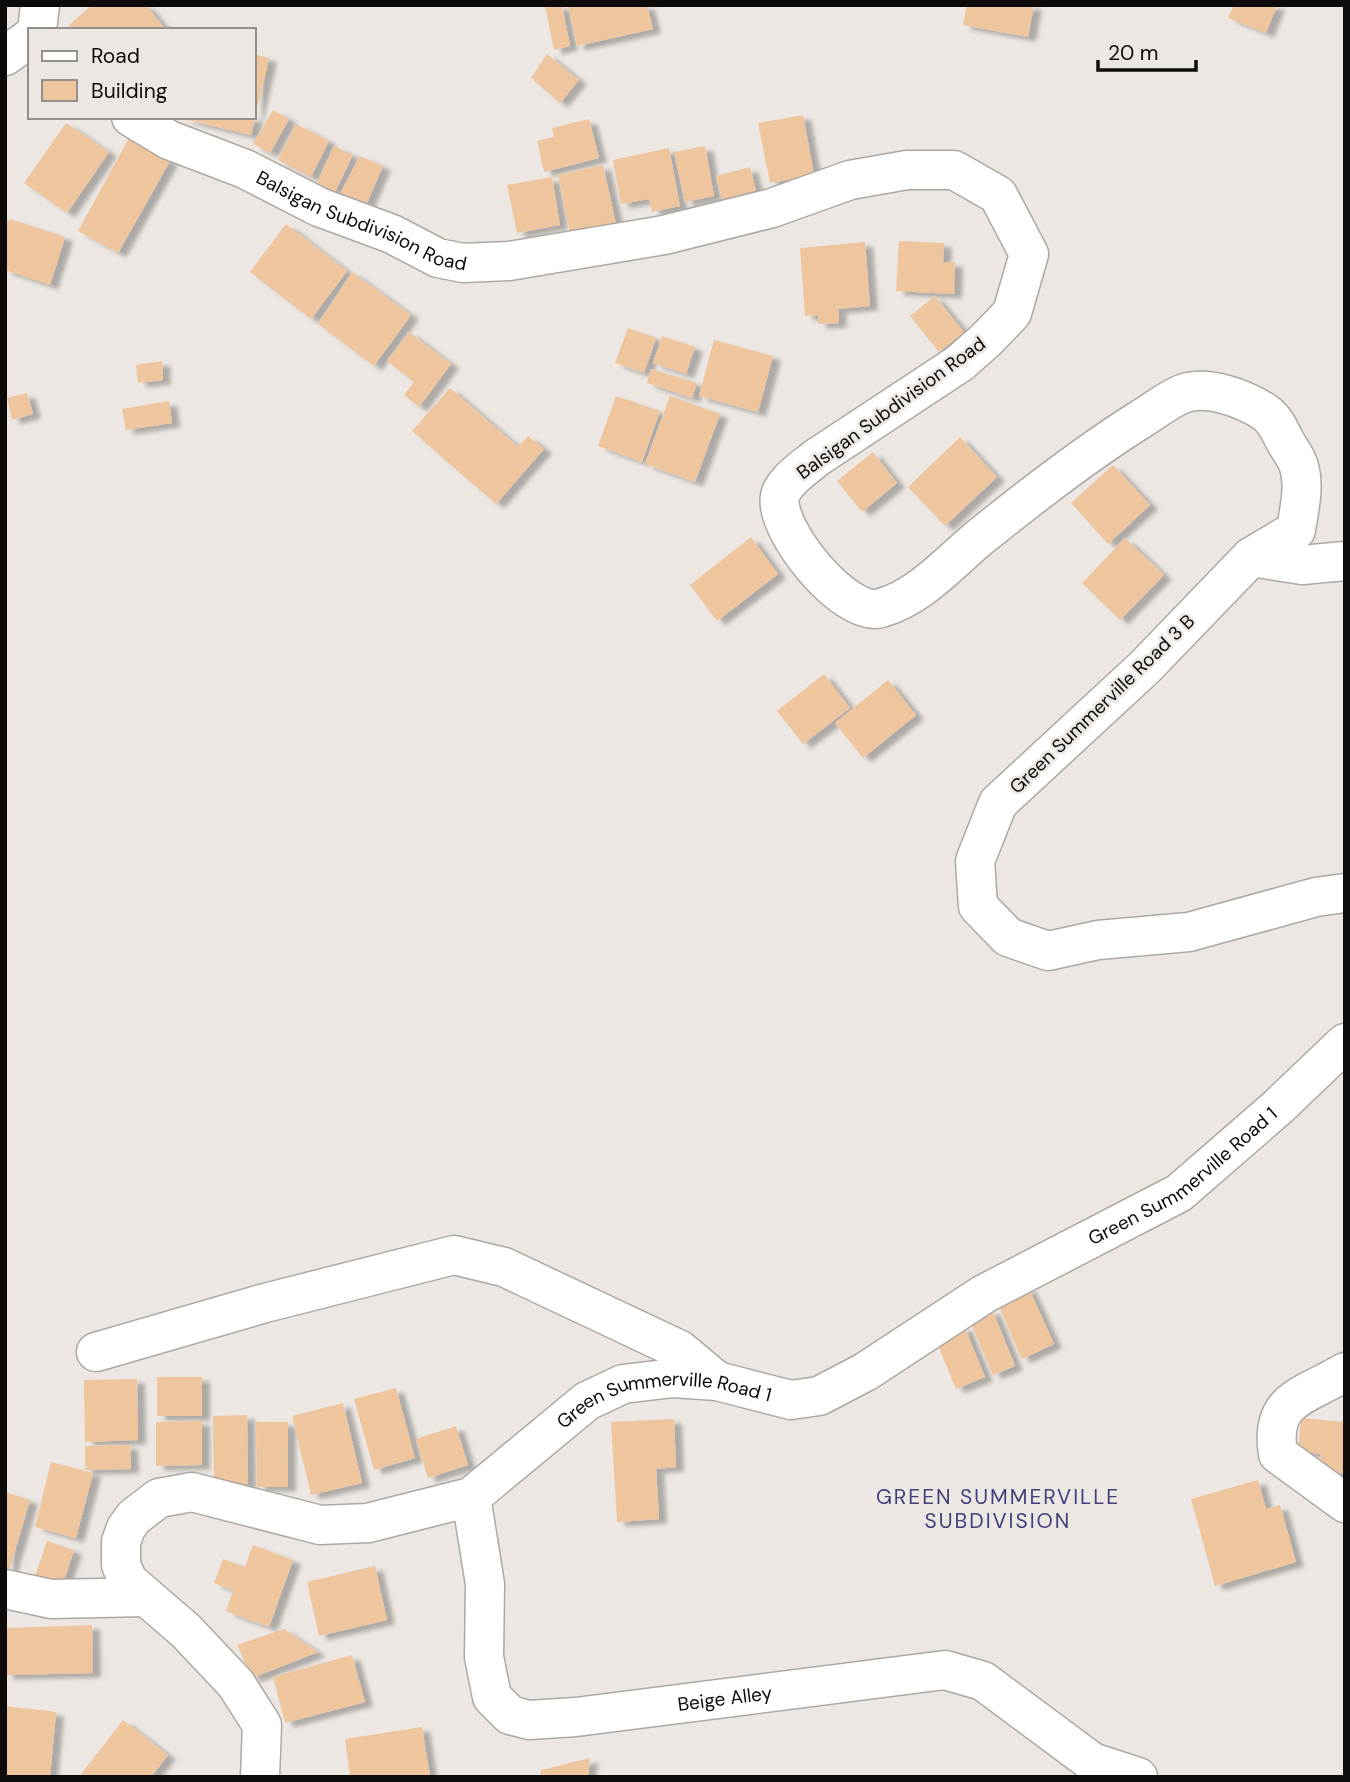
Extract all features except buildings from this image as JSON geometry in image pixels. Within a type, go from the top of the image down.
[{"type":"street","points":[[37,28],[40,5]]},
{"type":"street","points":[[5,56],[28,39]]},
{"type":"street","name":"Balsigan Subdivision Road","points":[[134,119],[169,140],[245,169],[319,207],[392,234],[438,258],[463,263],[509,261],[664,235],[772,208],[850,180],[906,170],[954,170],[998,195],[1029,254],[1012,313],[960,363],[816,458],[795,475],[781,492],[779,506],[795,542],[830,584],[848,599],[877,610],[892,605],[906,599],[981,537],[1109,440],[1183,393],[1227,393],[1251,402],[1273,418],[1299,466],[1301,496],[1296,530],[1251,558]]},
{"type":"street","points":[[1251,558],[1302,565],[1345,561]]},
{"type":"street","name":"Green Summerville Road 3 B","points":[[1251,558],[1145,667],[998,803],[975,861],[978,906],[1008,937],[1048,951],[1098,940],[1189,932],[1315,897],[1345,893]]},
{"type":"street","name":"Green Summerville Road 1","points":[[260,1777],[262,1725],[236,1684],[186,1631],[128,1581],[121,1565],[121,1542],[134,1517],[159,1498],[192,1492],[320,1525],[368,1523],[471,1497],[587,1401],[622,1384],[674,1378],[717,1381],[791,1400],[819,1396],[984,1294],[1179,1193],[1278,1107],[1345,1043]]},
{"type":"street","points":[[96,1352],[265,1303],[454,1255],[504,1267],[680,1350],[717,1381]]},
{"type":"street","points":[[1345,1372],[1287,1404],[1278,1417],[1275,1433],[1278,1454],[1345,1503]]},
{"type":"street","name":"Beige Alley","points":[[471,1497],[485,1584],[484,1657],[492,1697],[510,1715],[529,1720],[576,1717],[945,1670],[983,1681],[1092,1762],[1138,1777]]},
{"type":"street","points":[[5,1589],[51,1600],[146,1598]]},
{"type":"district","name":"GREEN SUMMERVILLE SUBDIVISION","points":[[998,1509]]}]
